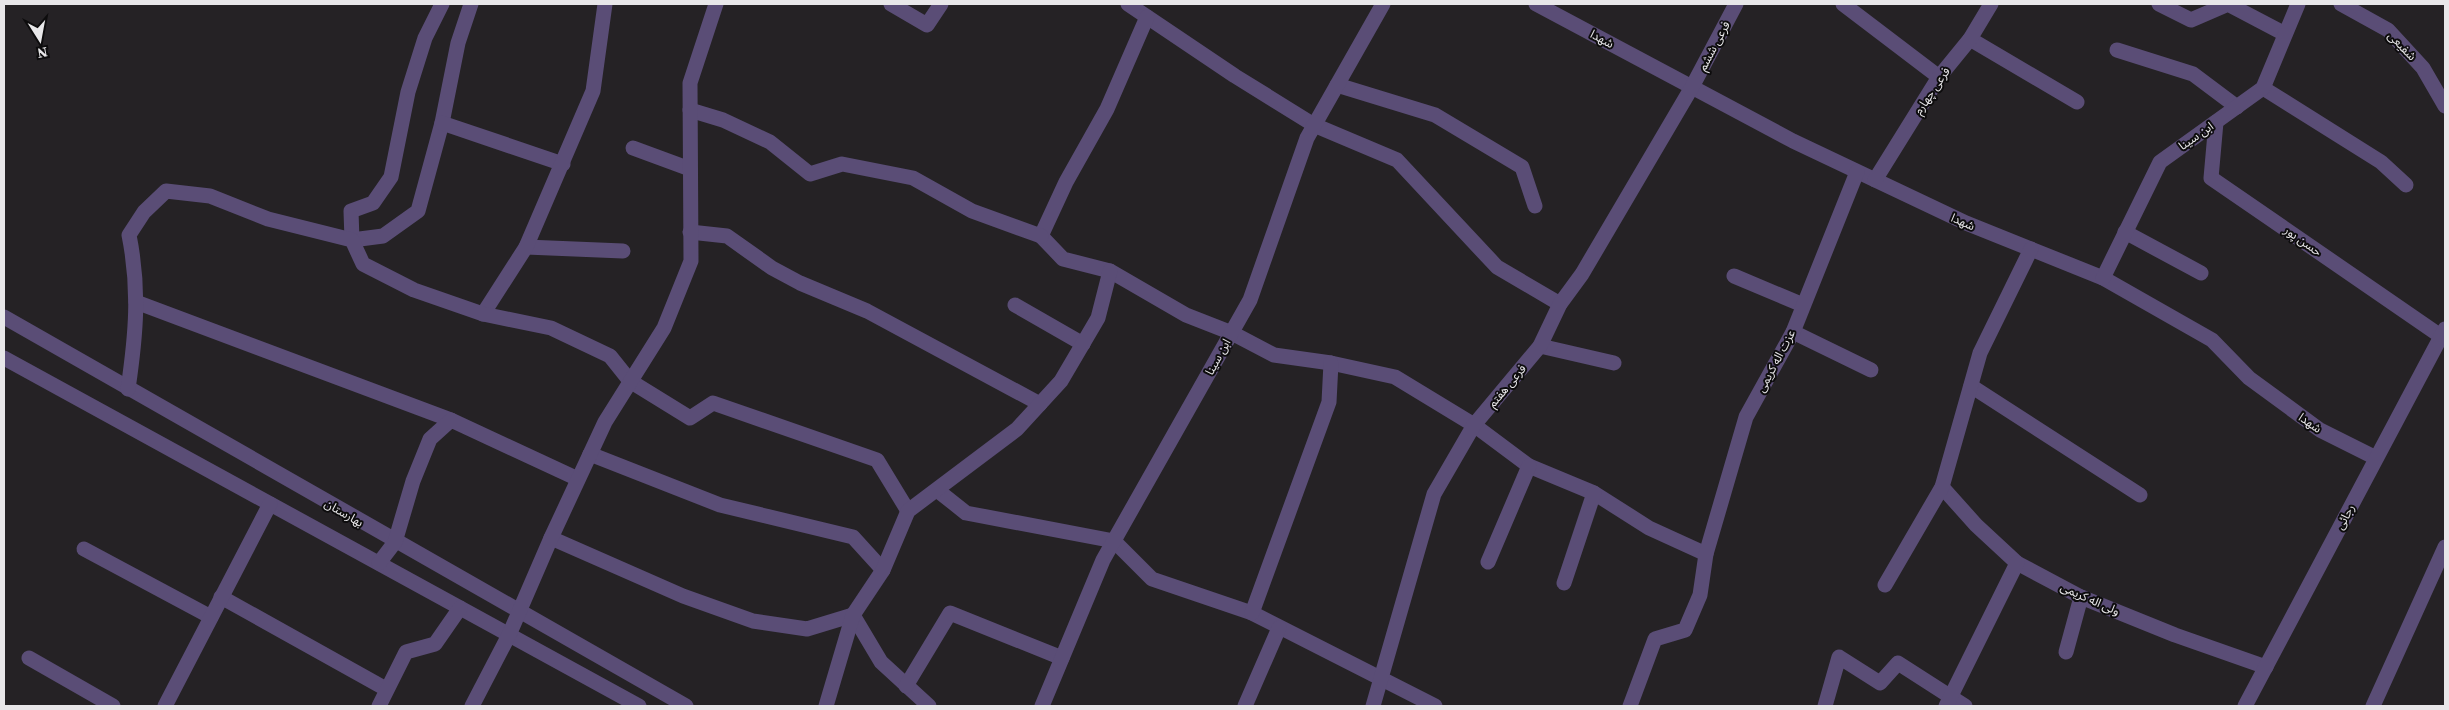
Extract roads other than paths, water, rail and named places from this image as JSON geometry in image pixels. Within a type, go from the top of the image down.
[{"type":"street","points":[[442,4],[425,38],[408,92],[391,177],[373,203],[350,211],[352,240],[363,264],[414,290],[482,314],[551,328],[610,356],[630,382],[690,418],[713,403],[877,460],[908,511]]},
{"type":"street","points":[[128,389],[136,336],[136,271],[130,235],[144,212],[166,191],[210,196],[268,219],[352,240],[383,236],[418,211],[442,123],[458,43],[471,4]]},
{"type":"street","points":[[482,314],[526,248],[563,164],[592,91],[605,4]]},
{"type":"street","points":[[472,706],[520,613],[551,538],[604,422],[664,328],[690,261],[690,83],[716,4]]},
{"type":"street","points":[[891,4],[927,24],[941,4]]},
{"type":"street","points":[[1128,4],[1235,76],[1314,125],[1396,160],[1497,267],[1560,304]]},
{"type":"street","name":"ابن سینا","points":[[1042,706],[1103,560],[1250,300],[1307,138],[1383,4]]},
{"type":"street","name":"شهدا","points":[[1536,4],[1793,141],[1857,172],[1966,223],[2102,278],[2212,340],[2249,378],[2312,425],[2376,458]]},
{"type":"street","name":"فرعی ششم","points":[[1692,87],[1736,4]]},
{"type":"street","points":[[1844,4],[1939,77]]},
{"type":"street","name":"فرعی چهارم","points":[[1875,180],[1939,77],[1970,39],[1991,4]]},
{"type":"street","points":[[2159,4],[2192,20],[2228,4],[2285,34]]},
{"type":"street","points":[[2298,4],[2263,88],[2381,162],[2406,185]]},
{"type":"street","name":"شفیعی","points":[[2341,4],[2388,30],[2423,68],[2445,106]]},
{"type":"street","points":[[1042,236],[1066,182],[1107,109],[1147,17]]},
{"type":"street","points":[[1970,39],[2077,102]]},
{"type":"street","points":[[2117,50],[2193,74],[2237,107]]},
{"type":"street","points":[[1337,85],[1435,115],[1522,167],[1535,206]]},
{"type":"street","name":"فرعی هفتم","points":[[1373,706],[1434,494],[1474,425],[1540,346],[1560,304],[1582,274],[1692,87]]},
{"type":"street","name":"ابن سینا","points":[[2102,278],[2160,162],[2263,88]]},
{"type":"street","points":[[690,110],[723,120],[770,142],[810,174],[842,164],[914,178],[972,211],[1042,236],[1063,259],[1110,271],[1186,315],[1232,333],[1274,355],[1331,363],[1395,377],[1474,425],[1530,466],[1594,493],[1649,528],[1706,554]]},
{"type":"street","name":"حسن پور","points":[[2216,122],[2211,178],[2444,335]]},
{"type":"street","points":[[442,123],[563,164]]},
{"type":"street","points":[[633,148],[690,169]]},
{"type":"street","name":"عزت اله کریمی","points":[[1630,706],[1655,639],[1685,630],[1700,595],[1706,554],[1746,417],[1793,332],[1857,172]]},
{"type":"street","points":[[690,232],[727,236],[772,268],[800,283],[867,311],[1040,404]]},
{"type":"street","points":[[2126,232],[2202,273]]},
{"type":"street","points":[[526,248],[624,251]]},
{"type":"street","points":[[1885,585],[1942,487],[1980,353],[2031,250]]},
{"type":"street","points":[[826,706],[853,615],[884,570],[908,511],[1016,429],[1061,381],[1098,318],[1110,271]]},
{"type":"street","points":[[1734,276],[1803,305]]},
{"type":"street","points":[[136,302],[451,420],[578,479]]},
{"type":"street","points":[[1015,305],[1083,344]]},
{"type":"street","name":"بهارستان","points":[[4,318],[686,706]]},
{"type":"street","points":[[1793,332],[1871,370]]},
{"type":"street","name":"رجائی","points":[[2245,706],[2376,458],[2444,335]]},
{"type":"street","points":[[1540,346],[1614,363]]},
{"type":"street","points":[[4,358],[639,706]]},
{"type":"street","points":[[1252,613],[1328,402],[1331,363]]},
{"type":"street","points":[[1971,386],[2140,495]]},
{"type":"street","points":[[379,563],[395,542],[413,481],[430,439],[451,420]]},
{"type":"street","points":[[590,454],[720,505],[853,537],[884,570]]},
{"type":"street","points":[[1488,562],[1530,466]]},
{"type":"street","name":"ولی اله کریمی","points":[[1942,487],[1976,525],[2017,563],[2082,597],[2175,635],[2266,667]]},
{"type":"street","points":[[937,490],[966,513],[1114,541],[1152,579],[1252,613],[1435,706]]},
{"type":"street","points":[[1564,583],[1594,493]]},
{"type":"street","points":[[165,706],[270,504]]},
{"type":"street","points":[[551,538],[683,596],[753,621],[807,629],[853,615]]},
{"type":"street","points":[[2373,706],[2445,547]]},
{"type":"street","points":[[84,549],[211,617]]},
{"type":"street","points":[[1947,701],[2017,563]]},
{"type":"street","points":[[221,597],[386,689]]},
{"type":"street","points":[[2066,652],[2082,597]]},
{"type":"street","points":[[378,706],[406,652],[435,644],[460,608]]},
{"type":"street","points":[[906,686],[950,613],[1062,658]]},
{"type":"street","points":[[853,615],[881,662],[930,706]]},
{"type":"street","points":[[1245,706],[1279,628]]},
{"type":"street","points":[[1825,706],[1839,657],[1880,683],[1898,663],[1947,701],[1965,706]]},
{"type":"street","points":[[29,658],[113,706]]}]
